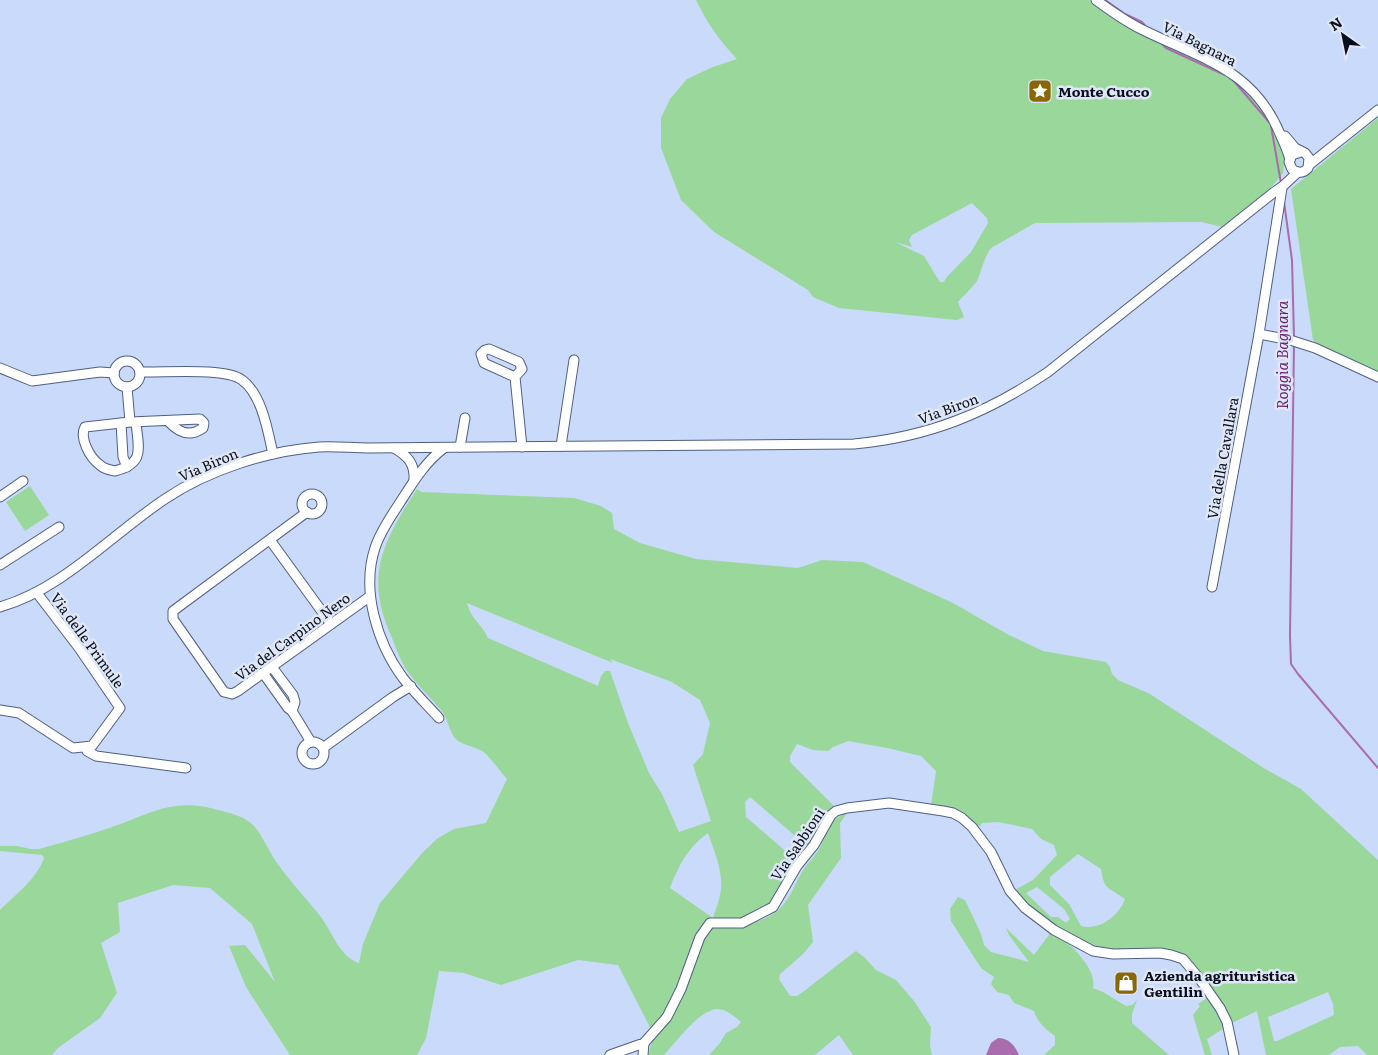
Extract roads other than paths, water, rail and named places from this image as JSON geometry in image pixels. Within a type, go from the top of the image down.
[{"type":"street","name":"Via Bagnara","points":[[1096,0],[1126,21],[1232,72],[1264,104],[1277,126],[1295,148],[1303,152]]},
{"type":"street","points":[[1330,148],[1292,154],[1290,162],[1292,169],[1298,172],[1304,171],[1378,110]]},
{"type":"street","name":"Via Bagnara","points":[[1277,126],[1290,162]]},
{"type":"street","points":[[1303,152],[1309,158],[1309,165]]},
{"type":"street","name":"Via Biron","points":[[1271,194],[1287,174],[1290,162]]},
{"type":"street","name":"Via Biron","points":[[1,606],[37,593],[165,499],[195,481],[273,454],[319,447],[444,448],[854,444],[926,432],[1000,402],[1048,372],[1282,187],[1298,172]]},
{"type":"street","name":"Via della Cavallara","points":[[1212,587],[1259,334],[1277,209],[1282,187]]},
{"type":"street","points":[[1271,194],[1277,209]]},
{"type":"street","points":[[1259,334],[1290,340],[1315,348],[1378,377]]},
{"type":"street","points":[[561,446],[574,360]]},
{"type":"street","points":[[127,387],[117,383],[114,373],[117,365],[124,361],[129,361],[136,365],[140,372]]},
{"type":"street","points":[[0,368],[32,381],[100,372],[114,373]]},
{"type":"street","points":[[127,387],[136,382],[140,372]]},
{"type":"street","points":[[140,372],[229,374],[243,380],[254,393],[265,420],[273,454]]},
{"type":"street","points":[[515,377],[522,447]]},
{"type":"street","points":[[127,387],[129,422],[124,457],[127,466]]},
{"type":"street","points":[[460,447],[464,418]]},
{"type":"street","points":[[129,422],[138,456],[133,463],[115,471],[100,466],[84,442],[83,431],[85,426],[129,422],[168,421]]},
{"type":"street","points":[[392,447],[402,453],[413,465]]},
{"type":"street","points":[[419,448],[424,458],[424,466]]},
{"type":"street","points":[[414,480],[413,465],[419,448]]},
{"type":"street","points":[[439,718],[397,669],[386,647],[369,597],[369,576],[375,548],[387,523],[424,466],[444,448]]},
{"type":"street","points":[[0,496],[23,481]]},
{"type":"street","name":"Via del Carpino Nero","points":[[307,512],[176,607],[172,615],[224,692],[232,694],[238,691],[369,597]]},
{"type":"street","points":[[0,565],[58,527]]},
{"type":"street","points":[[270,540],[331,624]]},
{"type":"street","name":"Via delle Primule","points":[[37,593],[79,648],[120,708],[92,746],[86,748]]},
{"type":"street","points":[[272,666],[293,695],[295,702],[292,711]]},
{"type":"street","points":[[263,673],[292,711],[311,742]]},
{"type":"street","points":[[323,748],[411,686]]},
{"type":"street","points":[[0,710],[19,713],[73,748],[86,748],[87,751],[96,756],[186,768]]},
{"type":"street","points":[[311,742],[318,743],[323,748],[324,756],[320,762],[313,765],[306,763],[302,756],[305,746],[311,742]]},
{"type":"street","name":"Via Sabbioni","points":[[644,1043],[670,1013],[700,937],[710,923],[742,923],[773,907],[797,866],[814,845],[836,811],[889,803],[943,810],[962,818],[972,827],[991,852],[1006,884],[1020,903],[1054,930],[1062,933],[1080,946],[1103,953],[1160,953],[1183,959],[1189,964],[1224,1015],[1234,1055]]},
{"type":"street","points":[[610,1055],[644,1043],[643,1055]]},
{"type":"waterway","name":"Roggia Bagnara","points":[[1105,0],[1125,14],[1142,22],[1147,28]]},
{"type":"waterway","name":"Roggia Bagnara","points":[[1161,43],[1166,48],[1225,75]]},
{"type":"waterway","name":"Roggia Bagnara","points":[[1233,80],[1269,122]]},
{"type":"waterway","name":"Roggia Bagnara","points":[[1271,126],[1281,183]]},
{"type":"waterway","name":"Roggia Bagnara","points":[[1284,202],[1292,260],[1294,337]]},
{"type":"waterway","name":"Roggia Bagnara","points":[[1294,344],[1291,664],[1378,768]]},
{"type":"place","name":"Monte Cucco","points":[[1040,91]]},
{"type":"place","name":"Azienda agrituristica Gentilin","points":[[1126,983]]}]
